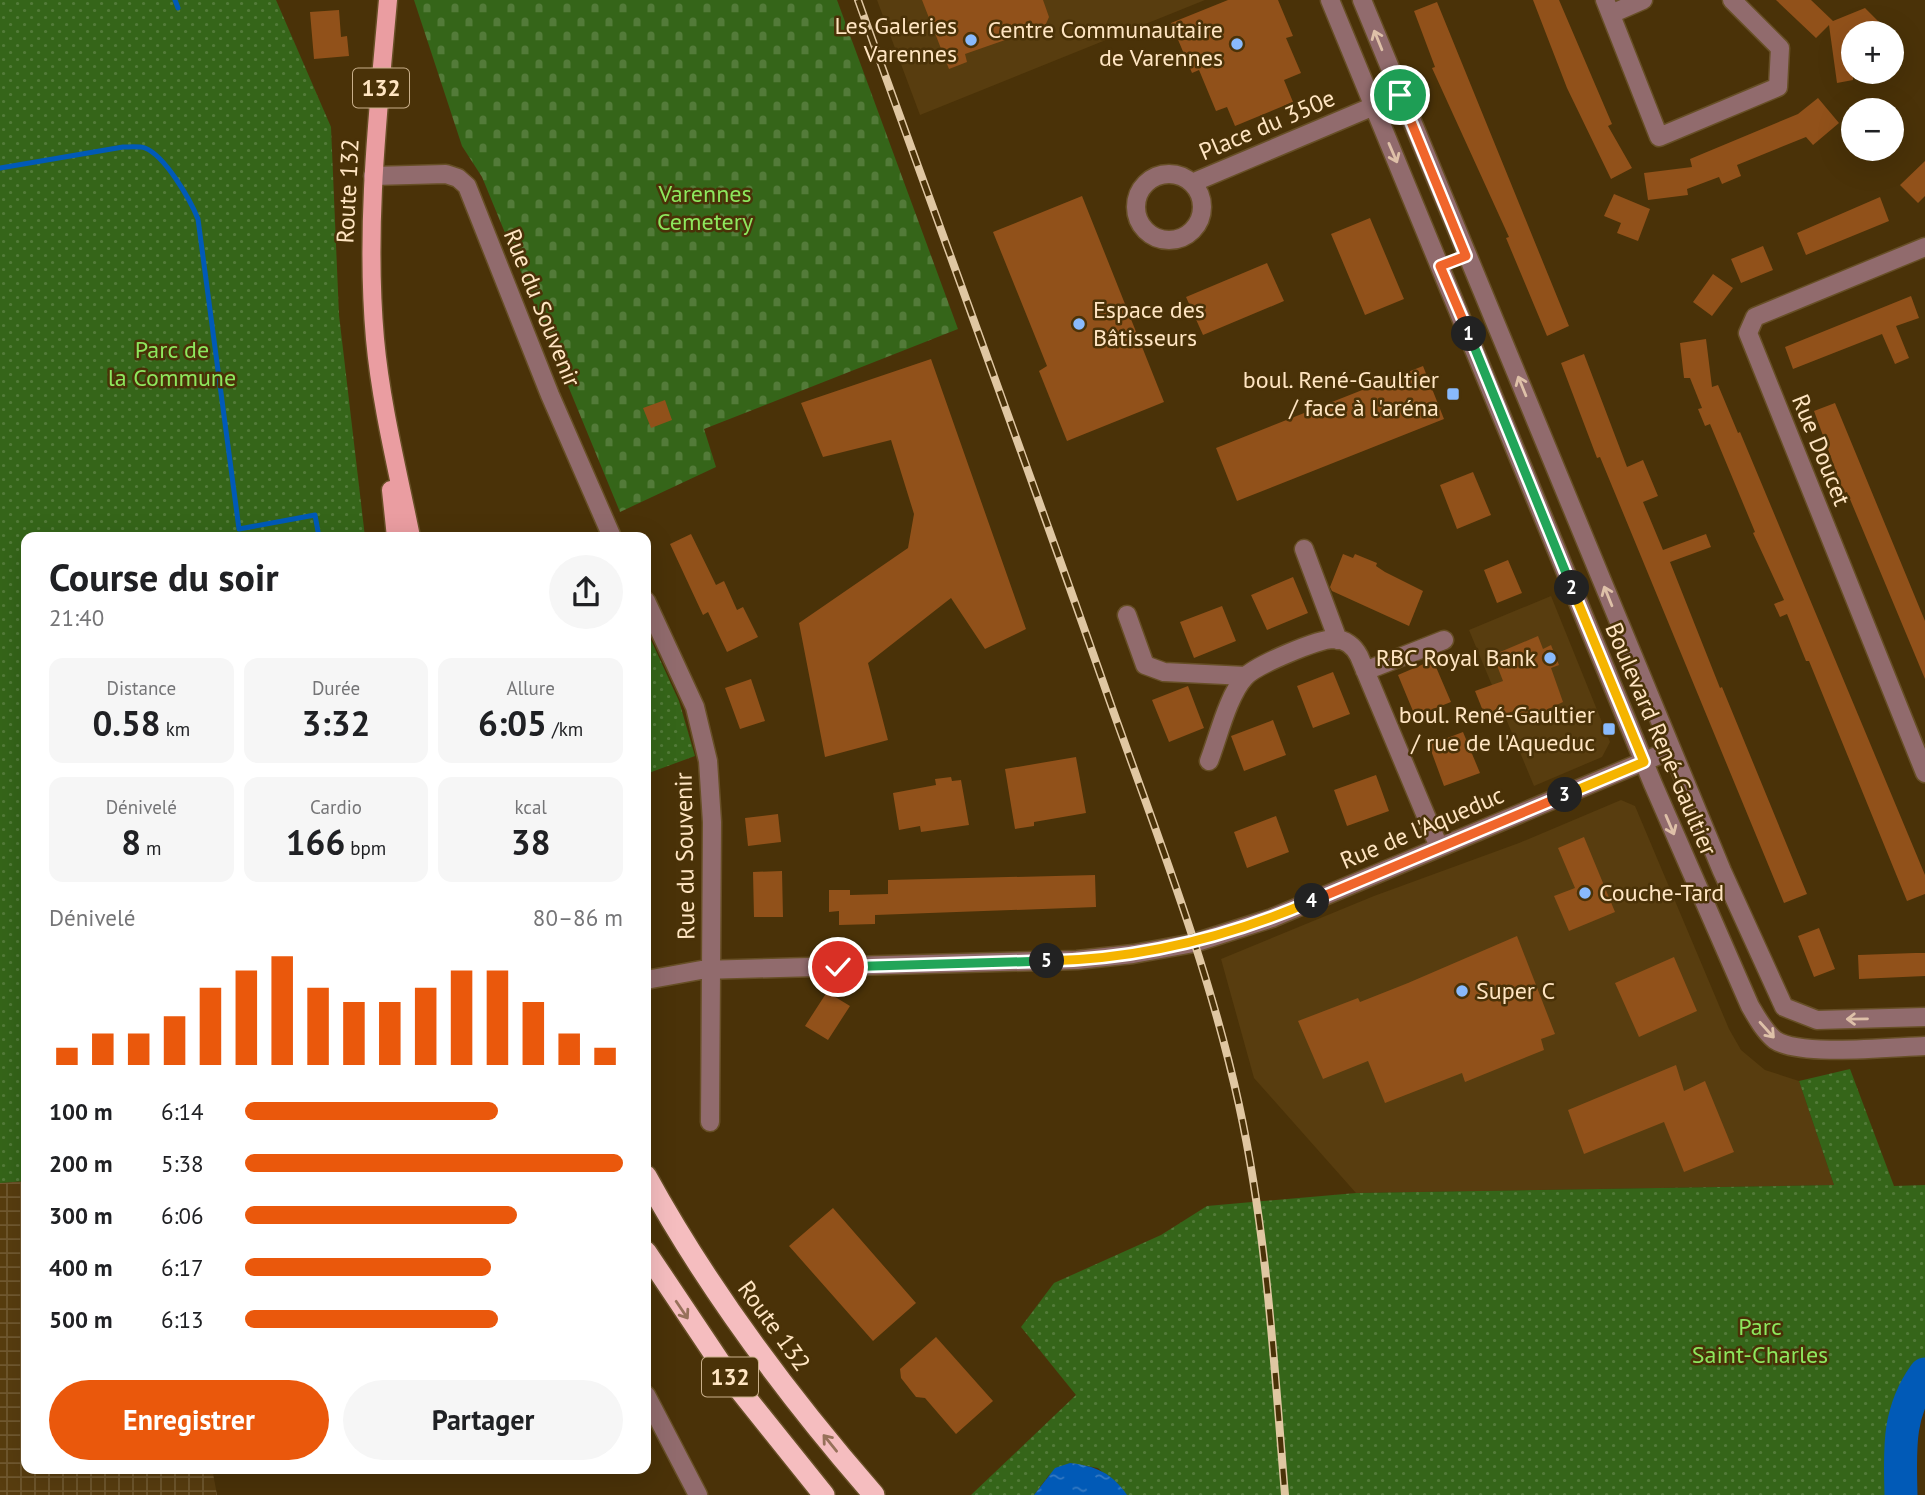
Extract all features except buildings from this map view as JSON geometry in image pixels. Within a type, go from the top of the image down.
[{"type":"highway","name":"Route 132","points":[[651,1184],[695,1259],[741,1327],[794,1398],[874,1495]]},
{"type":"highway","name":"132","points":[[651,1259],[731,1379],[824,1495]]},
{"type":"main road","name":"Route 132","points":[[388,0],[373,176],[372,286],[396,532]]},
{"type":"main road","name":"Route 132","points":[[381,385],[410,532]]},
{"type":"street","name":"Boulevard René-Gaultier","points":[[1329,0],[1713,928],[1760,1024],[1776,1040],[1788,1046],[1817,1049],[1925,1046]]},
{"type":"street","name":"Boulevard René-Gaultier","points":[[1362,0],[1671,750],[1745,925],[1784,1007],[1816,1020],[1925,1017]]},
{"type":"street","points":[[1643,0],[1608,7],[1659,137],[1779,86],[1780,48],[1732,0]]},
{"type":"street","name":"Place du 350e","points":[[1192,183],[1400,95]]},
{"type":"street","name":"Rue du Souvenir","points":[[373,176],[446,174],[458,178],[467,186],[539,370],[610,532]]},
{"type":"street","name":"Rue Doucet","points":[[1925,247],[1755,317],[1748,333],[1925,773]]},
{"type":"street","points":[[1440,266],[1466,256]]},
{"type":"street","points":[[1304,549],[1338,639],[1357,651],[1439,847]]},
{"type":"street","name":"Rue du Souvenir","points":[[651,612],[695,707],[706,748],[712,821],[710,1122]]},
{"type":"street","points":[[1127,615],[1145,665],[1164,671],[1246,676]]},
{"type":"street","points":[[1209,761],[1237,690],[1246,676],[1260,667],[1320,642],[1338,639]]},
{"type":"street","points":[[1365,671],[1444,639]]},
{"type":"street","name":"Rue de l'Aqueduc","points":[[651,979],[710,970],[1077,960],[1152,951],[1214,938],[1255,924],[1671,750]]},
{"type":"street","points":[[651,1405],[698,1495]]},
{"type":"shaded area","points":[[877,0],[1205,0],[920,115]]},
{"type":"shaded area","points":[[1551,596],[1610,742],[1602,757],[1534,786],[1469,630]]},
{"type":"shaded area","points":[[1621,800],[1635,806],[1729,1029],[1741,1050],[1765,1070],[1799,1081],[1834,1185],[1356,1193],[1254,1078],[1221,959],[1374,896],[1519,843]]},
{"type":"shaded area","points":[[21,1181],[21,1474],[213,1474],[217,1495],[0,1495],[0,1183]]},
{"type":"green space","name":"Parc de la Commune","points":[[0,0],[276,0],[331,127],[339,315],[364,532],[21,532],[21,1181],[0,1183]]},
{"type":"green space","name":"Varennes Cemetery","points":[[414,0],[837,0],[958,329],[704,429],[716,467],[620,512],[482,177],[462,146]]},
{"type":"green space","points":[[651,640],[679,701],[695,756],[651,772]]},
{"type":"green space","name":"Parc Saint-Charles","points":[[1850,1069],[1894,1186],[1925,1185],[1925,1364],[1906,1395],[1895,1426],[1891,1459],[1892,1495],[1127,1495],[1098,1468],[1070,1463],[1049,1475],[1034,1495],[971,1495],[1076,1395],[1021,1327],[1054,1283],[1161,1235],[1207,1206],[1356,1193],[1834,1185],[1799,1081]]},
{"type":"water","points":[[1070,1463],[1103,1472],[1127,1495],[1034,1495],[1055,1468]]},
{"type":"waterway","points":[[175,0],[178,8]]},
{"type":"waterway","points":[[0,168],[123,147],[145,148],[161,160],[183,190],[198,219],[239,529],[315,515],[318,532]]},
{"type":"waterway","points":[[1901,1495],[1902,1432],[1909,1403],[1925,1374]]},
{"type":"railway","points":[[858,0],[1164,852],[1213,1003],[1249,1153],[1263,1250],[1285,1495]]},
{"type":"place","name":"Les Galeries Varennes","points":[[971,40]]},
{"type":"place","name":"Centre Communautaire de Varennes","points":[[1237,44]]},
{"type":"place","name":"Espace des Bâtisseurs","points":[[1079,324]]},
{"type":"place","name":"boul. René-Gaultier / face à l'aréna","points":[[1453,394]]},
{"type":"place","name":"RBC Royal Bank","points":[[1550,658]]},
{"type":"place","name":"boul. René-Gaultier / rue de l'Aqueduc","points":[[1609,729]]},
{"type":"place","name":"Couche-Tard","points":[[1585,893]]},
{"type":"place","name":"Super C","points":[[1462,991]]},
{"type":"route","points":[[838,967],[1097,959],[1214,938],[1272,918],[1644,762],[1440,266],[1466,256],[1400,95]]}]
